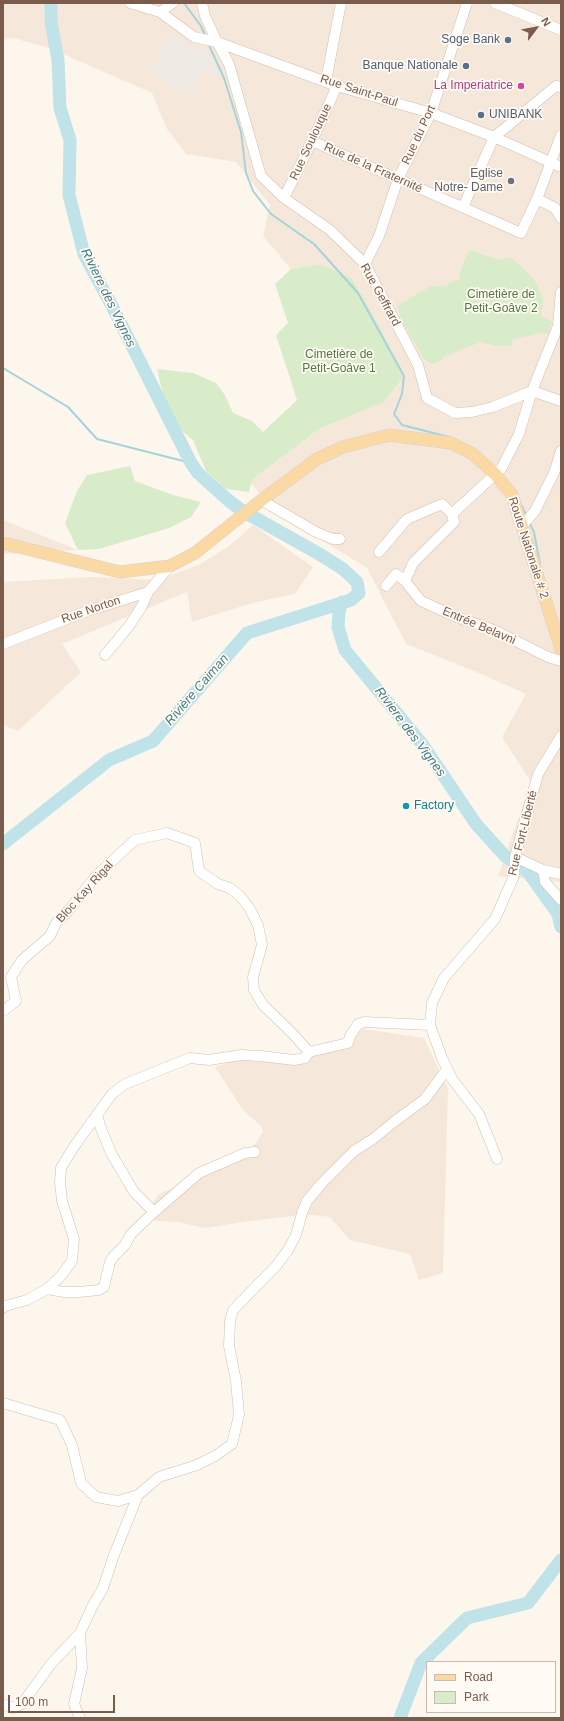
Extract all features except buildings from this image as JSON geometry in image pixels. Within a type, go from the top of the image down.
[{"type":"main road","name":"Route Nationale # 2","points":[[170,566],[195,553],[230,524],[317,459],[343,447],[389,435],[452,443],[473,454],[498,472],[512,495],[561,648]]},
{"type":"main road","points":[[3,543],[120,572],[170,566]]},
{"type":"street","name":"Rue Saint-Paul","points":[[130,3],[160,12],[194,37],[217,42],[337,86],[431,113],[494,137],[561,167]]},
{"type":"street","points":[[160,12],[173,3]]},
{"type":"street","name":"Rue Geffrard","points":[[202,3],[205,16],[229,64],[261,176],[284,198],[330,230],[365,264],[418,365],[426,398],[455,412],[472,412],[493,407],[532,391]]},
{"type":"street","points":[[326,81],[341,3]]},
{"type":"street","name":"Rue du Port","points":[[365,264],[379,236],[398,179],[431,113],[467,3]]},
{"type":"street","points":[[495,3],[561,30]]},
{"type":"street","name":"Rue Soulouque","points":[[284,198],[337,86]]},
{"type":"street","points":[[463,207],[494,137],[556,86],[561,87]]},
{"type":"street","points":[[561,135],[537,199],[555,208],[561,218]]},
{"type":"street","name":"Rue de la Fraternité","points":[[312,141],[521,233],[537,199]]},
{"type":"street","points":[[452,514],[498,472],[519,434],[532,391],[558,326],[561,292]]},
{"type":"street","points":[[532,391],[561,401]]},
{"type":"street","points":[[521,527],[535,511],[554,473],[561,451]]},
{"type":"street","points":[[260,501],[311,530],[327,537],[340,539]]},
{"type":"street","points":[[379,552],[407,519],[442,504],[452,514],[454,522],[413,563],[406,581],[396,574],[386,586]]},
{"type":"street","points":[[105,655],[129,626],[142,606],[148,592],[170,566]]},
{"type":"street","name":"Entrée Belavni","points":[[406,581],[421,601],[456,617],[494,630],[548,657],[561,660]]},
{"type":"street","name":"Rue Norton","points":[[3,644],[86,610],[148,592]]},
{"type":"street","name":"Rue Fort-Liberté","points":[[497,1159],[478,1114],[452,1079],[447,1069],[430,1025],[432,1003],[444,978],[495,919],[514,876],[515,856],[538,774],[561,736]]},
{"type":"street","name":"Bloc Kay Rigal","points":[[3,1011],[16,1001],[11,976],[22,960],[50,936],[56,923],[68,911],[97,875],[135,840],[167,833],[195,843],[199,871],[218,884],[230,888],[240,896],[250,909],[258,925],[262,945],[253,976],[254,990],[263,1006],[292,1033],[309,1052]]},
{"type":"street","points":[[515,856],[544,870],[561,874]]},
{"type":"street","points":[[544,870],[545,882],[561,900]]},
{"type":"street","points":[[3,1308],[27,1300],[47,1290],[61,1276],[72,1261],[74,1239],[62,1201],[60,1182],[61,1168],[73,1148],[112,1094],[125,1084],[190,1058],[209,1060],[241,1055],[294,1060],[305,1058],[309,1052],[348,1043],[350,1036],[358,1024],[364,1022],[430,1025]]},
{"type":"street","points":[[3,1403],[60,1420],[72,1445],[81,1483],[96,1497],[118,1501],[138,1495],[159,1477],[197,1465],[215,1456],[232,1444],[239,1415],[236,1381],[229,1346],[230,1321],[233,1310],[276,1266],[288,1250],[296,1235],[304,1207],[322,1183],[354,1151],[373,1139],[425,1099],[447,1069]]},
{"type":"street","points":[[98,1114],[100,1126],[110,1153],[134,1192],[154,1212]]},
{"type":"street","points":[[47,1290],[79,1292],[99,1290],[104,1287],[110,1262],[113,1256],[125,1245],[131,1234],[154,1212],[199,1173],[245,1153],[256,1152]]},
{"type":"street","points":[[3,1704],[13,1708],[22,1704],[51,1664],[80,1633],[103,1588],[138,1495]]},
{"type":"street","points":[[80,1633],[82,1668],[74,1704],[80,1718]]},
{"type":"shaded area","points":[[3,3],[561,3],[561,882],[498,876],[531,782],[502,737],[526,694],[474,671],[406,644],[367,568],[274,511],[250,482],[319,429],[384,402],[320,264],[291,269],[263,236],[270,205],[236,162],[186,154],[167,129],[152,93],[63,54],[63,52],[13,38],[3,40]]},
{"type":"shaded area","points":[[171,33],[211,56],[221,77],[203,71],[194,93],[172,88],[151,69]]},
{"type":"shaded area","points":[[3,520],[78,550],[3,554]]},
{"type":"shaded area","points":[[253,525],[313,567],[295,594],[252,603],[192,622],[187,592],[62,644],[81,672],[18,731],[3,725],[3,582],[91,577],[158,580],[198,565],[228,547]]},
{"type":"shaded area","points":[[363,1029],[424,1038],[448,1089],[443,1273],[419,1280],[410,1254],[350,1240],[330,1217],[312,1215],[292,1216],[205,1228],[178,1222],[156,1221],[150,1214],[152,1204],[159,1194],[246,1156],[263,1131],[261,1126],[243,1110],[215,1067],[235,1060],[281,1063],[313,1056],[339,1047]]},
{"type":"green space","name":"Cimetière de Petit-Goâve 2","points":[[469,250],[500,260],[510,257],[529,274],[535,281],[543,299],[541,317],[552,321],[548,334],[542,333],[513,339],[511,346],[497,346],[481,342],[443,357],[443,359],[431,364],[424,359],[401,319],[397,306],[431,286],[446,286],[452,281],[460,280],[459,275]]},
{"type":"green space","name":"Cimetière de Petit-Goâve 1","points":[[320,264],[352,279],[380,328],[403,377],[384,402],[319,429],[252,480],[249,492],[226,489],[206,471],[193,440],[169,420],[157,369],[193,373],[216,383],[225,395],[233,413],[252,421],[263,432],[297,400],[276,335],[288,323],[275,284],[291,269]]},
{"type":"green space","points":[[130,466],[135,481],[173,495],[201,502],[191,517],[169,528],[99,549],[78,550],[65,523],[77,491],[87,475]]},
{"type":"waterway","name":"Riviere des Vignes","points":[[3,844],[109,760],[153,741],[247,633],[351,600],[359,593],[357,582],[343,569],[241,510],[198,473],[191,463],[112,306],[84,254],[69,195],[70,140],[60,108],[58,60],[51,22],[51,3]]},
{"type":"waterway","points":[[184,3],[201,26],[205,35]]},
{"type":"waterway","points":[[208,43],[224,78],[241,132],[246,173],[253,191],[271,214],[314,244],[358,293],[404,376],[402,394],[394,414],[402,425],[449,437]]},
{"type":"waterway","name":"Riviere des Vignes","points":[[3,368],[68,407],[97,439],[191,463]]},
{"type":"waterway","points":[[522,506],[527,517]]},
{"type":"waterway","points":[[529,522],[534,532],[540,564]]},
{"type":"waterway","name":"Riviere des Vignes","points":[[342,602],[339,612],[338,627],[345,650],[423,745],[476,824],[505,856],[528,872],[558,914],[561,927]]},
{"type":"waterway","name":"Riviere des Vignes","points":[[400,1718],[421,1663],[467,1618],[528,1603],[561,1560]]},
{"type":"place","name":"Soge Bank","points":[[508,40]]},
{"type":"place","name":"Banque Nationale","points":[[466,66]]},
{"type":"place","name":"La Imperiatrice","points":[[521,86]]},
{"type":"place","name":"UNIBANK","points":[[481,115]]},
{"type":"place","name":"Eglise Notre- Dame","points":[[511,181]]},
{"type":"place","name":"Factory","points":[[406,806]]},
{"type":"water label","name":"Rivière Caiman","points":[[197,690]]}]
